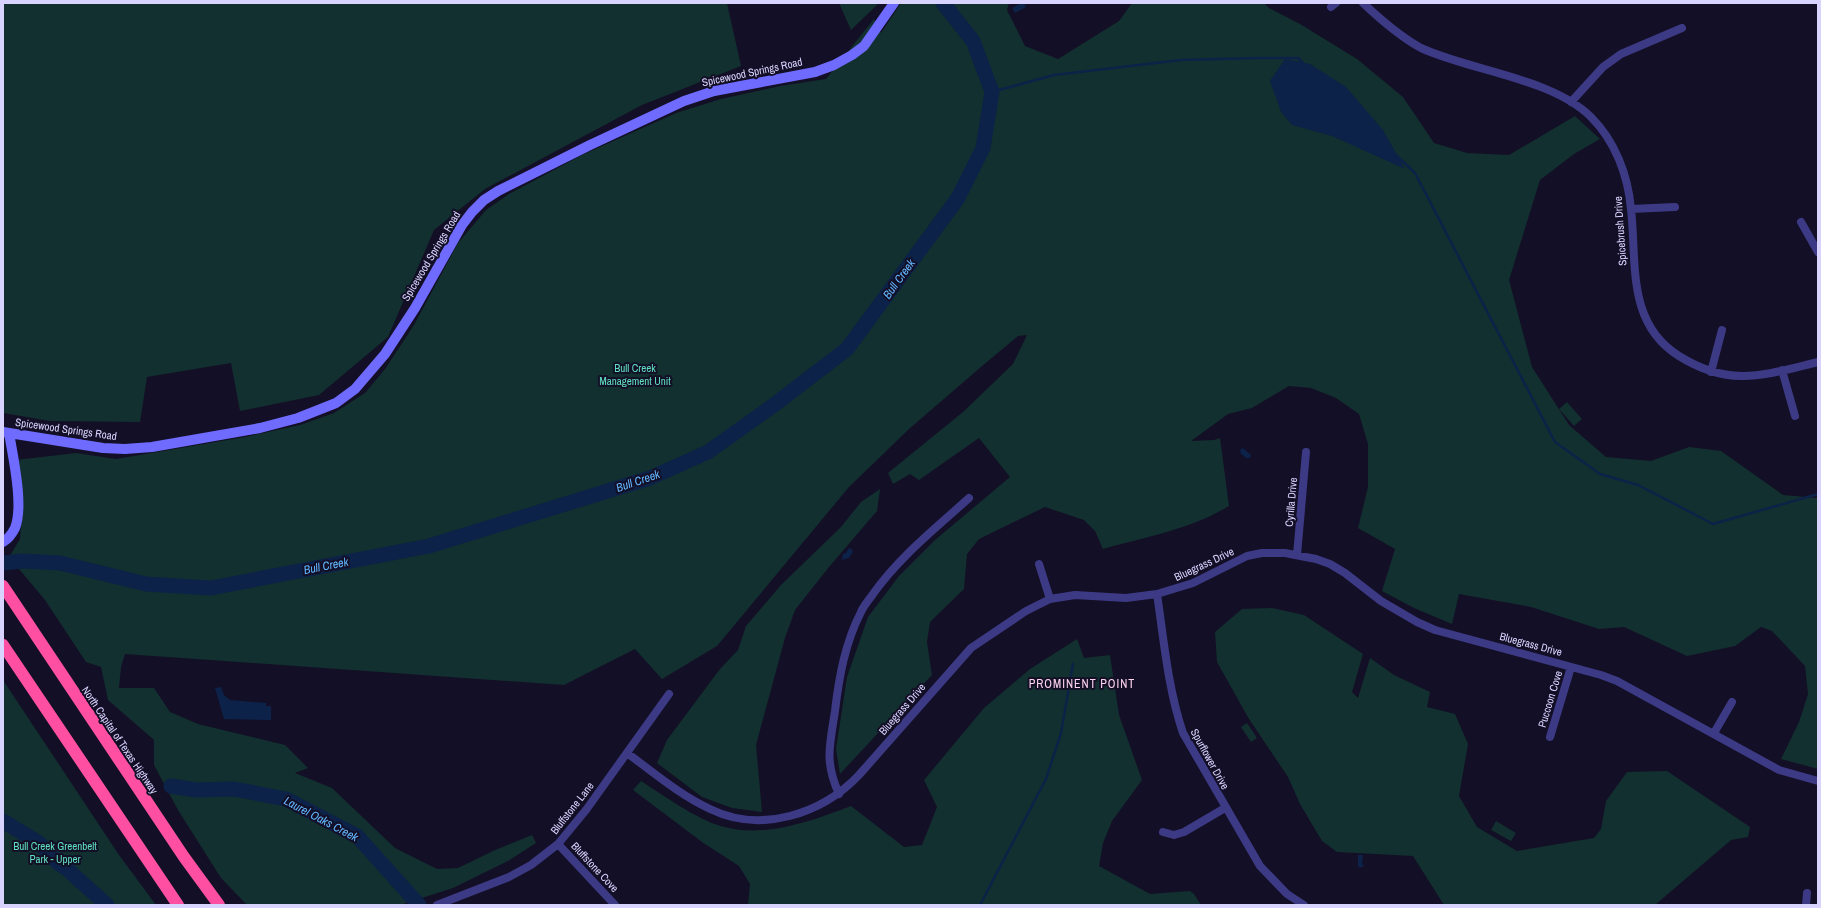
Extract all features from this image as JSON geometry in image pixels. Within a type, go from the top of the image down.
[{"type":"highway","name":"North Capital of Texas Highway","points":[[3,586],[184,857],[219,905]]},
{"type":"highway","points":[[3,645],[178,905]]},
{"type":"main road","name":"Spicewood Springs Road","points":[[6,433],[72,444],[125,449],[152,447],[260,428],[298,418],[336,403],[355,389],[385,354],[411,315],[462,225],[484,200],[498,191],[590,145],[684,101],[714,91],[815,72],[834,65],[864,46],[894,3]]},
{"type":"main road","points":[[3,542],[14,529],[18,510],[16,481],[6,433]]},
{"type":"street","name":"Spicebrush Drive","points":[[1363,3],[1407,41],[1421,48],[1548,90],[1571,102],[1591,117],[1614,149],[1623,169],[1631,209],[1635,283],[1640,307],[1651,329],[1672,352],[1689,363],[1711,372],[1740,377],[1818,362]]},
{"type":"street","points":[[1571,102],[1603,67],[1620,54],[1682,28]]},
{"type":"street","points":[[1631,209],[1675,207]]},
{"type":"street","points":[[1801,222],[1818,252]]},
{"type":"street","points":[[1711,372],[1722,330]]},
{"type":"street","points":[[1782,370],[1795,416]]},
{"type":"street","name":"Cyrilla Drive","points":[[1297,555],[1306,452]]},
{"type":"street","points":[[839,794],[832,778],[828,758],[840,676],[848,643],[861,611],[882,581],[907,554],[969,498]]},
{"type":"street","name":"Bluegrass Drive","points":[[627,753],[689,798],[712,810],[743,819],[762,820],[792,816],[809,810],[839,794],[859,775],[971,648],[1026,612],[1050,599],[1075,595],[1126,598],[1156,594],[1193,582],[1247,556],[1262,554],[1297,555],[1330,564],[1345,573],[1381,601],[1417,622],[1435,630],[1601,674],[1617,681],[1714,733],[1779,770],[1818,781]]},
{"type":"street","points":[[1039,564],[1050,599]]},
{"type":"street","name":"Spurflower Drive","points":[[1156,594],[1176,713],[1183,733],[1225,808],[1260,866],[1286,894],[1304,905]]},
{"type":"street","name":"Puccoon Cove","points":[[1550,737],[1571,667]]},
{"type":"street","name":"Bluffstone Lane","points":[[437,905],[509,877],[531,865],[558,844],[586,810],[669,694]]},
{"type":"street","points":[[1714,733],[1732,702]]},
{"type":"street","points":[[1163,832],[1174,835],[1184,832],[1225,808]]},
{"type":"street","name":"Bluffstone Cove","points":[[558,844],[615,905]]},
{"type":"street","points":[[1806,905],[1807,893]]},
{"type":"green space","points":[[3,3],[727,3],[741,66],[642,105],[485,189],[434,230],[388,337],[319,395],[240,411],[231,363],[147,377],[140,422],[50,421],[3,413]]},
{"type":"green space","points":[[839,3],[879,3],[851,30]]},
{"type":"green space","name":"Bull Creek Management Unit","points":[[901,3],[1009,3],[1007,10],[1025,46],[1058,59],[1119,21],[1132,3],[1264,3],[1269,8],[1300,24],[1357,59],[1403,97],[1434,143],[1467,153],[1509,155],[1575,116],[1600,139],[1574,154],[1540,180],[1509,280],[1532,367],[1569,425],[1606,457],[1651,461],[1689,447],[1721,451],[1783,495],[1816,498],[1818,496],[1818,769],[1781,759],[1799,722],[1808,694],[1805,666],[1772,631],[1761,627],[1735,646],[1687,656],[1624,627],[1599,629],[1531,607],[1459,594],[1452,624],[1414,608],[1382,591],[1395,549],[1358,528],[1368,487],[1368,444],[1359,414],[1336,398],[1311,388],[1289,386],[1252,408],[1228,414],[1191,441],[1214,440],[1220,438],[1229,506],[1215,514],[1168,532],[1103,549],[1095,531],[1084,520],[1045,507],[979,539],[967,554],[964,589],[930,622],[927,642],[932,675],[840,774],[836,749],[847,677],[868,617],[899,576],[935,540],[1010,477],[979,438],[919,480],[910,474],[893,484],[888,473],[963,412],[1013,364],[1027,335],[1018,336],[981,367],[909,429],[849,487],[717,646],[662,679],[635,649],[564,685],[125,654],[121,667],[119,688],[154,688],[170,712],[198,724],[285,745],[308,768],[295,773],[332,788],[395,848],[437,869],[458,868],[493,851],[532,835],[536,843],[508,861],[453,888],[400,905],[247,905],[221,878],[178,810],[154,765],[154,740],[108,700],[101,667],[86,662],[45,600],[9,557],[20,539],[22,511],[16,460],[76,453],[116,459],[245,437],[300,425],[334,413],[365,393],[385,369],[414,325],[458,243],[486,210],[509,194],[582,155],[676,113],[721,99],[780,86],[826,79],[874,19],[881,33]]},
{"type":"green space","points":[[1567,402],[1582,419],[1574,426],[1559,409]]},
{"type":"green space","points":[[880,489],[877,511],[829,567],[795,610],[785,638],[756,745],[762,812],[732,808],[702,797],[657,763],[667,740],[720,669],[738,650],[746,626],[781,585],[841,527],[861,502]]},
{"type":"green space","points":[[1272,608],[1304,615],[1363,654],[1352,692],[1358,698],[1370,658],[1394,675],[1430,692],[1427,707],[1455,714],[1468,744],[1459,796],[1477,827],[1517,851],[1594,838],[1601,829],[1606,801],[1627,772],[1667,771],[1750,827],[1748,837],[1731,840],[1655,905],[1444,905],[1413,856],[1337,852],[1322,841],[1300,804],[1288,777],[1249,719],[1217,662],[1215,632],[1242,609]]},
{"type":"green space","points":[[1077,639],[1084,658],[1110,655],[1119,715],[1142,780],[1112,821],[1103,843],[1099,866],[1150,894],[1190,891],[1194,894],[1201,905],[748,905],[750,884],[739,866],[702,842],[633,790],[641,781],[680,806],[711,823],[737,829],[754,830],[787,826],[820,817],[851,806],[904,847],[922,845],[937,807],[924,780],[984,708],[1030,669]]},
{"type":"green space","name":"Bull Creek Greenbelt Park - Upper","points":[[3,680],[119,855],[156,905],[3,905]]},
{"type":"green space","points":[[1247,723],[1257,738],[1251,742],[1241,727]]},
{"type":"green space","points":[[1496,821],[1516,833],[1511,841],[1491,830]]},
{"type":"water","points":[[1024,3],[1026,7],[1015,13],[1012,8]]},
{"type":"water","points":[[1285,59],[1310,64],[1346,87],[1383,130],[1405,169],[1332,136],[1292,125],[1281,112],[1270,81]]},
{"type":"water","points":[[1243,448],[1251,455],[1250,458],[1246,458],[1241,454],[1240,450]]},
{"type":"water","points":[[851,548],[853,552],[849,558],[842,560],[843,554]]},
{"type":"water","points":[[221,687],[224,695],[230,700],[266,703],[266,706],[271,706],[271,720],[224,719],[215,688]]},
{"type":"water","points":[[1358,855],[1363,855],[1362,863],[1364,866],[1360,868],[1358,866]]},
{"type":"waterway","name":"Bull Creek","points":[[3,563],[22,561],[60,563],[146,584],[211,588],[429,546],[650,478],[708,452],[774,405],[847,349],[958,198],[983,148],[992,92],[973,41],[943,3]]},
{"type":"waterway","points":[[992,92],[1054,75],[1181,60],[1298,58],[1303,63]]},
{"type":"waterway","points":[[1396,155],[1415,173],[1555,442],[1600,474],[1638,485],[1713,524],[1818,494]]},
{"type":"waterway","points":[[980,905],[1046,779],[1061,733],[1073,664]]},
{"type":"waterway","name":"Laurel Oaks Creek","points":[[171,786],[196,790],[234,789],[286,799],[357,836],[419,905]]},
{"type":"waterway","points":[[3,821],[39,843],[58,863],[67,869],[107,905]]},
{"type":"district","name":"PROMINENT POINT","points":[[1082,684]]}]
